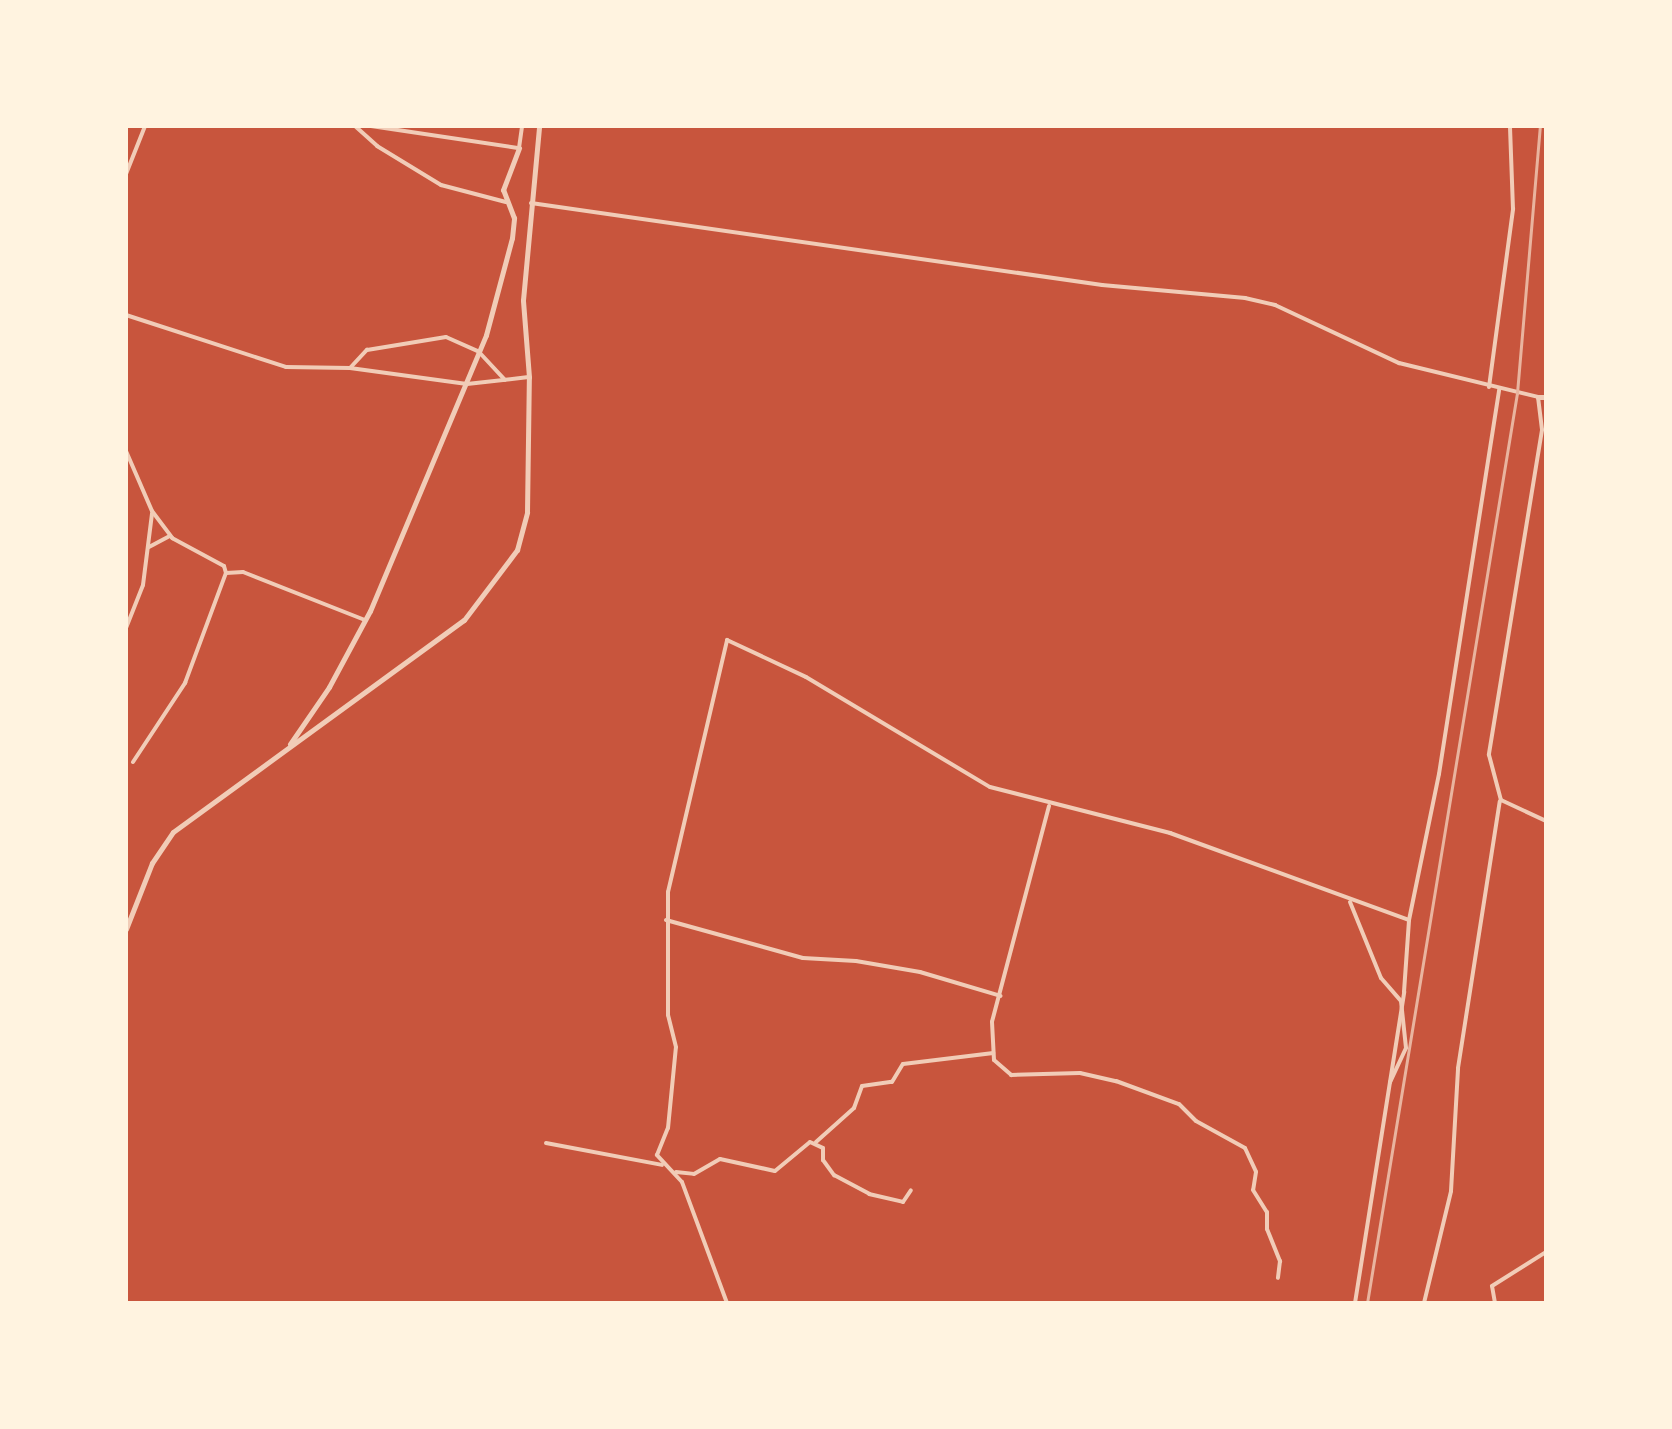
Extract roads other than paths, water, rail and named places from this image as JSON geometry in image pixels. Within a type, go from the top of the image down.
[{"type":"street","points":[[126,174],[145,126]]},
{"type":"street","points":[[355,126],[377,146],[441,185],[506,202]]},
{"type":"street","points":[[371,126],[519,148]]},
{"type":"street","points":[[287,749],[329,687],[365,620],[467,384],[512,238],[514,218],[503,190],[519,148],[522,126]]},
{"type":"street","points":[[126,929],[152,863],[173,832],[464,620],[493,587],[524,531],[529,377],[523,300],[539,126]]},
{"type":"street","points":[[1489,387],[1513,209],[1510,126]]},
{"type":"street","points":[[531,203],[1102,285],[1245,298],[1275,305],[1399,363],[1489,387],[1546,397]]},
{"type":"street","points":[[126,315],[286,367],[350,368],[467,384],[529,377]]},
{"type":"street","points":[[350,368],[367,350],[446,337],[479,352],[505,380]]},
{"type":"street","points":[[1355,1303],[1401,1001],[1409,920],[1439,774],[1499,389]]},
{"type":"street","points":[[1424,1303],[1451,1191],[1458,1068],[1501,800],[1489,755],[1542,430],[1538,397]]},
{"type":"street","points":[[126,451],[152,511],[170,536],[224,566],[226,573],[185,683],[133,762]]},
{"type":"street","points":[[126,628],[143,585],[152,511]]},
{"type":"street","points":[[147,548],[170,536]]},
{"type":"street","points":[[226,573],[243,572],[365,620]]},
{"type":"street","points":[[993,1053],[903,1064],[892,1082],[862,1086],[854,1108],[816,1142],[806,1143],[775,1171],[720,1159],[694,1174],[676,1172],[657,1155],[668,1128],[676,1047],[668,1015],[666,920],[727,640],[806,677],[948,766],[1049,806],[1170,833],[1350,902],[1409,920]]},
{"type":"street","points":[[1501,800],[1546,821]]},
{"type":"street","points":[[1049,806],[992,1022],[993,1053],[1001,1070],[1011,1075],[1080,1073],[1179,1104],[1196,1121],[1245,1148],[1256,1172],[1254,1192],[1267,1212],[1267,1229],[1280,1261],[1278,1278]]},
{"type":"street","points":[[1350,902],[1381,978],[1401,1001],[1406,1048],[1388,1086]]},
{"type":"street","points":[[666,920],[803,958],[856,961],[920,972],[1001,996]]},
{"type":"street","points":[[816,1142],[834,1175],[869,1194],[903,1202],[911,1190]]},
{"type":"street","points":[[546,1143],[668,1166]]},
{"type":"street","points":[[676,1172],[727,1303]]},
{"type":"street","points":[[1495,1303],[1492,1286],[1546,1252]]},
{"type":"railway","points":[[1367,1303],[1517,393],[1540,126]]}]
